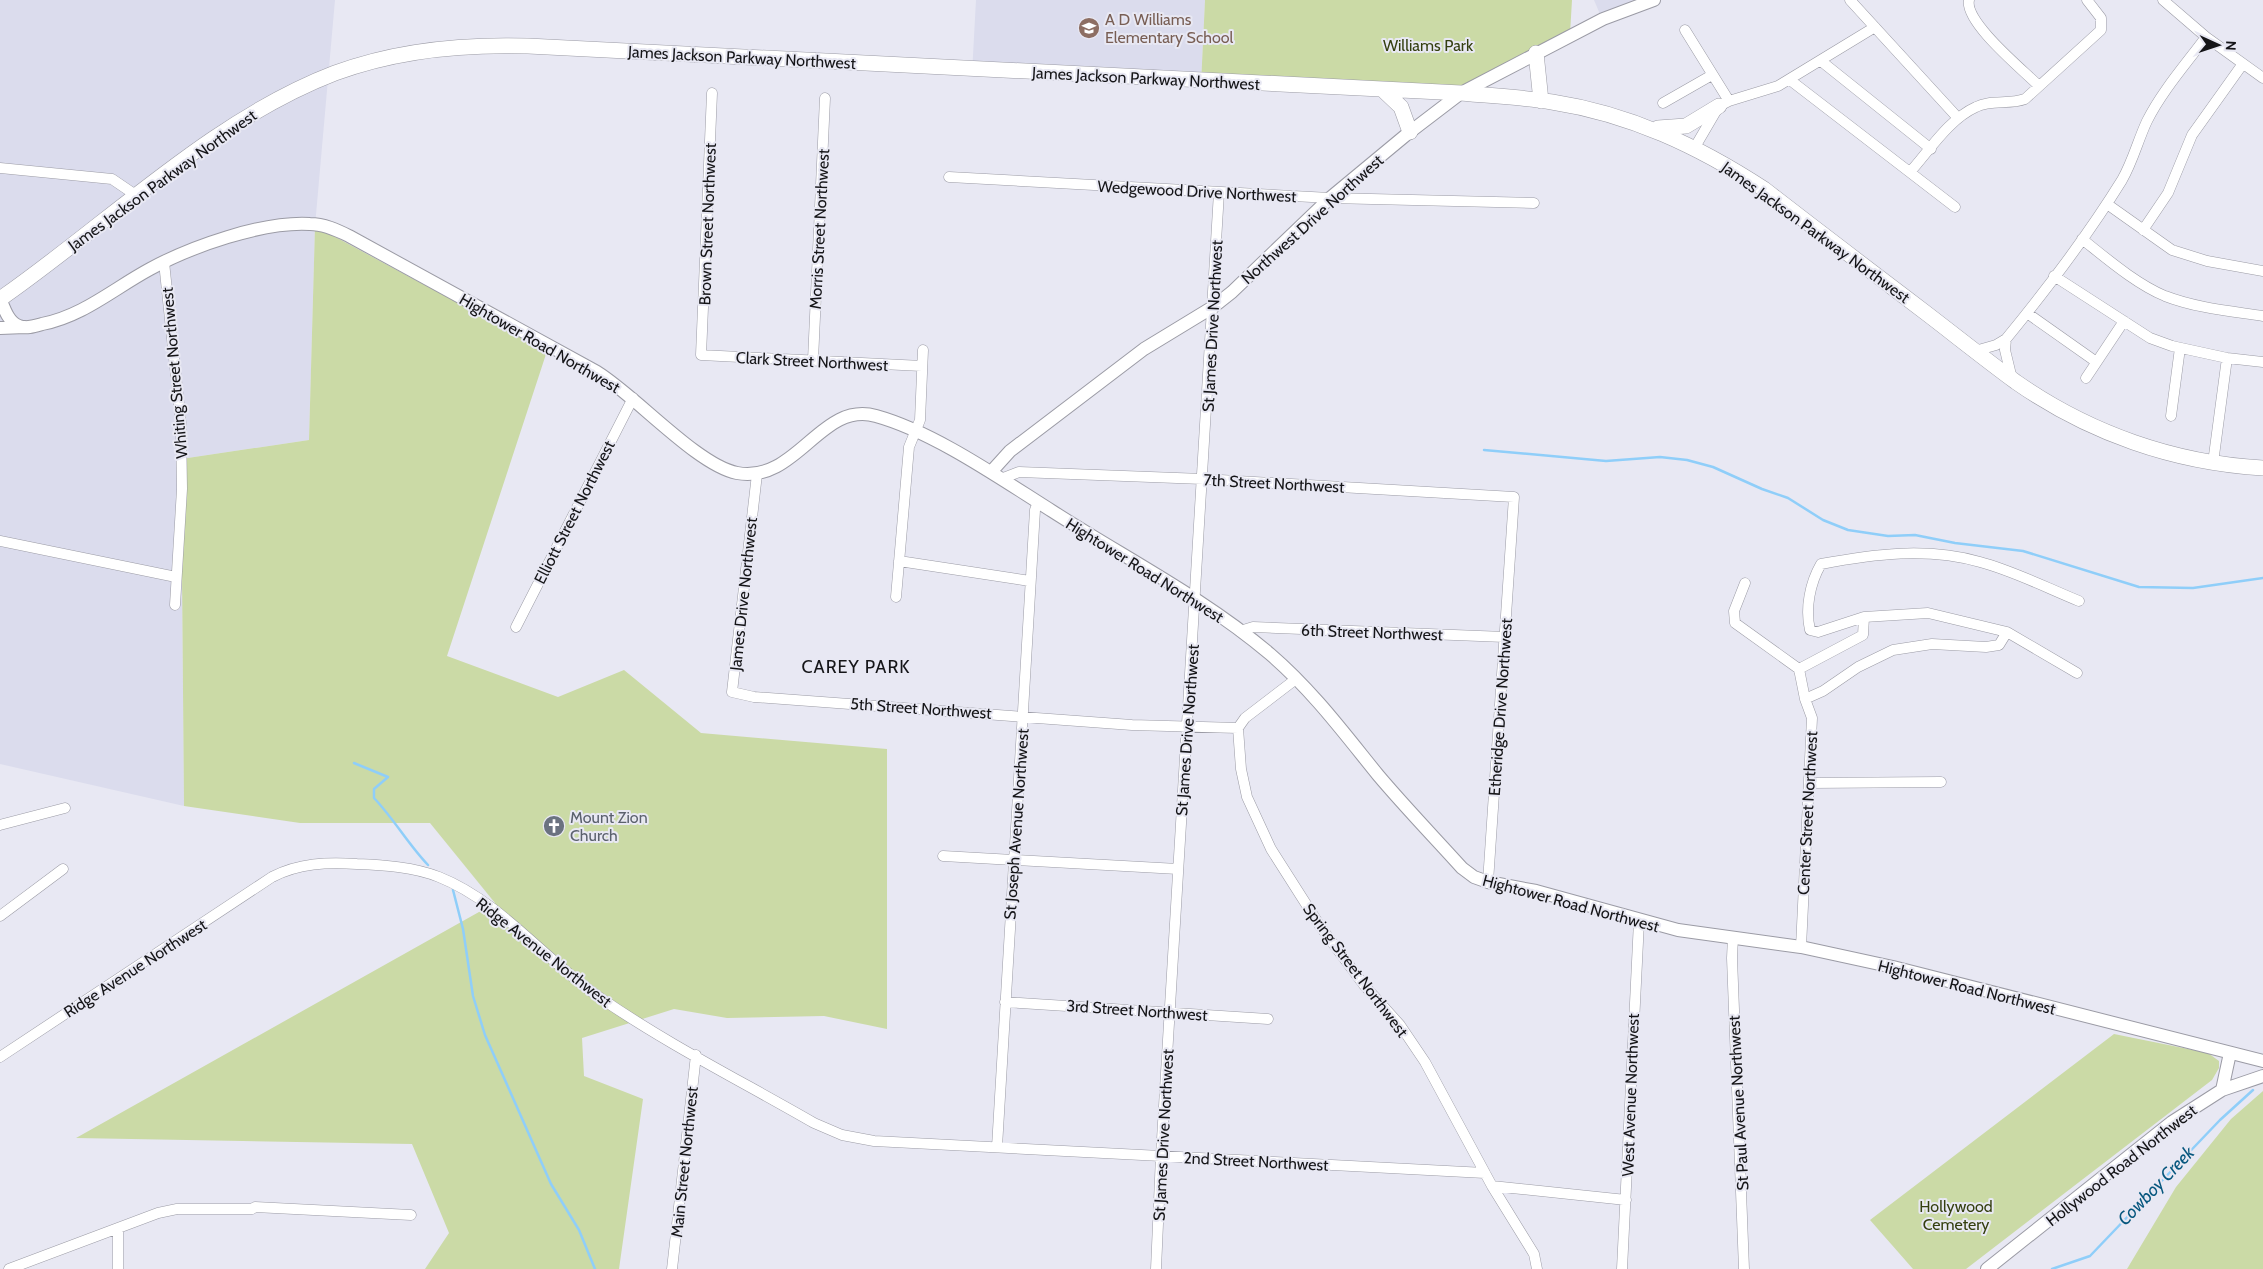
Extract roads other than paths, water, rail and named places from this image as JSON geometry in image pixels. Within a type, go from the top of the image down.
[{"type":"main road","name":"James Jackson Parkway Northwest","points":[[3,297],[247,116],[306,85],[336,73],[390,58],[461,47],[528,46],[1461,93],[1541,100],[1597,111],[1648,127],[1695,148],[1724,162],[1764,189],[2012,379],[2065,412],[2109,434],[2148,447],[2213,463],[2263,468]]},
{"type":"main road","points":[[1536,53],[1541,100]]},
{"type":"main road","points":[[1383,90],[1401,107],[1410,132]]},
{"type":"main road","points":[[1648,127],[1686,126],[1724,103]]},
{"type":"street","name":"Northwest Drive Northwest","points":[[996,476],[1010,451],[1144,349],[1213,307],[1232,292],[1330,198],[1461,93],[1603,19],[1654,0]]},
{"type":"street","points":[[1850,0],[1958,118]]},
{"type":"street","points":[[1969,0],[1968,6],[1977,25],[2039,86]]},
{"type":"street","points":[[1910,172],[1958,118],[1976,106],[2020,101],[2101,30],[2101,18],[2087,0]]},
{"type":"street","points":[[2163,0],[2206,37],[2242,65],[2263,78]]},
{"type":"street","points":[[1695,148],[1724,103],[1778,86],[1790,80],[1875,27]]},
{"type":"street","points":[[1685,30],[1712,75],[1724,103]]},
{"type":"street","points":[[1975,351],[1996,345],[2006,339],[2082,239],[2107,204],[2134,159],[2147,120],[2206,37]]},
{"type":"street","points":[[1821,61],[1931,149]]},
{"type":"street","points":[[2143,230],[2168,192],[2192,135],[2242,65]]},
{"type":"street","points":[[1663,103],[1712,75]]},
{"type":"street","points":[[1790,80],[1955,207]]},
{"type":"street","name":"Brown Street Northwest","points":[[701,355],[712,94]]},
{"type":"street","name":"Morris Street Northwest","points":[[813,360],[825,98]]},
{"type":"street","points":[[0,168],[112,179],[137,196]]},
{"type":"street","name":"Wedgewood Drive Northwest","points":[[949,177],[1330,198],[1534,203]]},
{"type":"street","name":"St James Drive Northwest","points":[[1156,1269],[1169,1012],[1196,599],[1219,192]]},
{"type":"street","points":[[2107,204],[2172,250],[2189,257],[2263,271]]},
{"type":"street","name":"Hightower Road Northwest","points":[[0,328],[28,327],[81,311],[164,262],[198,247],[258,230],[296,224],[323,225],[358,241],[597,372],[633,398],[703,456],[737,473],[757,474],[775,468],[797,454],[829,426],[848,416],[873,414],[917,431],[996,476],[1196,599],[1240,631],[1296,679],[1332,716],[1380,777],[1462,868],[1474,877],[1488,882],[1536,891],[1639,921],[1678,930],[1801,947],[1893,967],[2263,1061]]},
{"type":"street","points":[[2082,239],[2119,268],[2163,295],[2196,306],[2263,316]]},
{"type":"street","name":"Whiting Street Northwest","points":[[164,262],[181,424],[182,489],[175,605]]},
{"type":"street","points":[[2054,276],[2150,338],[2180,348],[2228,358],[2263,362]]},
{"type":"street","points":[[3,297],[16,315],[28,327]]},
{"type":"street","points":[[2027,312],[2095,361]]},
{"type":"street","points":[[2086,378],[2095,361],[2124,321]]},
{"type":"street","points":[[2006,339],[2005,350],[2012,379]]},
{"type":"street","points":[[2171,416],[2180,348]]},
{"type":"street","points":[[896,597],[909,447],[920,420],[923,350]]},
{"type":"street","name":"Clark Street Northwest","points":[[701,355],[922,366]]},
{"type":"street","points":[[2213,463],[2228,358]]},
{"type":"street","name":"Elliott Street Northwest","points":[[516,627],[633,398]]},
{"type":"street","name":"7th Street Northwest","points":[[996,476],[1019,472],[1203,479],[1514,497],[1512,532]]},
{"type":"street","name":"James Drive Northwest","points":[[754,697],[732,692],[757,474]]},
{"type":"street","name":"St Joseph Avenue Northwest","points":[[997,1147],[1030,581],[1035,510],[1038,502]]},
{"type":"street","name":"Etheridge Drive Northwest","points":[[1488,882],[1512,532]]},
{"type":"street","points":[[0,541],[176,577]]},
{"type":"street","points":[[2077,673],[2007,632],[1928,613],[1864,617],[1818,632],[1810,630],[1808,608],[1814,575],[1821,564],[1858,557],[1904,552],[1947,556],[1980,562],[2079,601]]},
{"type":"street","points":[[899,561],[1030,581]]},
{"type":"street","points":[[1745,584],[1734,611],[1735,623],[1799,669],[1863,635],[1864,617]]},
{"type":"street","name":"6th Street Northwest","points":[[1240,631],[1253,627],[1505,637]]},
{"type":"street","points":[[1805,699],[1819,693],[1858,667],[1893,650],[1932,644],[1986,647],[1999,645],[2007,632]]},
{"type":"street","name":"Center Street Northwest","points":[[1799,669],[1805,699],[1812,718],[1801,947]]},
{"type":"street","points":[[1238,728],[1245,718],[1296,679]]},
{"type":"street","name":"5th Street Northwest","points":[[754,697],[1132,725],[1188,725],[1238,728]]},
{"type":"street","name":"Spring Street Northwest","points":[[1238,728],[1241,769],[1248,797],[1272,849],[1320,926],[1364,985],[1400,1025],[1425,1062],[1492,1186],[1534,1254],[1537,1269]]},
{"type":"street","points":[[1810,783],[1941,782]]},
{"type":"street","points":[[0,826],[65,808]]},
{"type":"street","points":[[943,856],[1178,869]]},
{"type":"street","name":"Ridge Avenue Northwest","points":[[0,1057],[272,877],[299,866],[334,863],[368,864],[423,872],[456,885],[492,908],[564,970],[600,998],[696,1056],[814,1123],[842,1135],[874,1141],[997,1147]]},
{"type":"street","points":[[0,916],[63,869]]},
{"type":"street","name":"West Avenue Northwest","points":[[1622,1269],[1639,921]]},
{"type":"street","name":"St Paul Avenue Northwest","points":[[1733,937],[1733,987],[1744,1269]]},
{"type":"street","name":"3rd Street Northwest","points":[[1005,1002],[1268,1019]]},
{"type":"street","points":[[2222,1090],[2230,1053]]},
{"type":"street","name":"Main Street Northwest","points":[[672,1269],[696,1056]]},
{"type":"street","name":"Hollywood Road Northwest","points":[[1987,1269],[2172,1122],[2222,1090],[2263,1076]]},
{"type":"street","name":"2nd Street Northwest","points":[[997,1147],[1485,1173]]},
{"type":"street","points":[[1492,1186],[1626,1200]]},
{"type":"street","points":[[9,1269],[118,1228],[177,1209],[252,1209],[255,1207],[411,1214]]},
{"type":"street","points":[[118,1228],[118,1269]]},
{"type":"waterway","points":[[1484,450],[1606,461],[1660,457],[1687,460],[1713,467],[1762,489],[1788,498],[1823,520],[1848,530],[1888,536],[1915,535],[1955,543],[2023,551],[2139,587],[2193,588],[2263,578]]},
{"type":"waterway","points":[[354,763],[388,777],[374,789],[374,798],[428,865]]},
{"type":"waterway","points":[[453,890],[463,929],[473,996],[485,1035],[551,1184],[579,1230],[595,1269]]},
{"type":"waterway","name":"Cowboy Creek","points":[[2052,1269],[2090,1256],[2220,1120],[2253,1090]]},
{"type":"place","name":"A D Williams Elementary School","points":[[1089,28]]},
{"type":"place","name":"Mount Zion Church","points":[[554,826]]},
{"type":"district","name":"CAREY PARK","points":[[856,667]]},
{"type":"park label","name":"Williams Park","points":[[1428,45]]},
{"type":"park label","name":"Hollywood Cemetery","points":[[1956,1215]]}]
